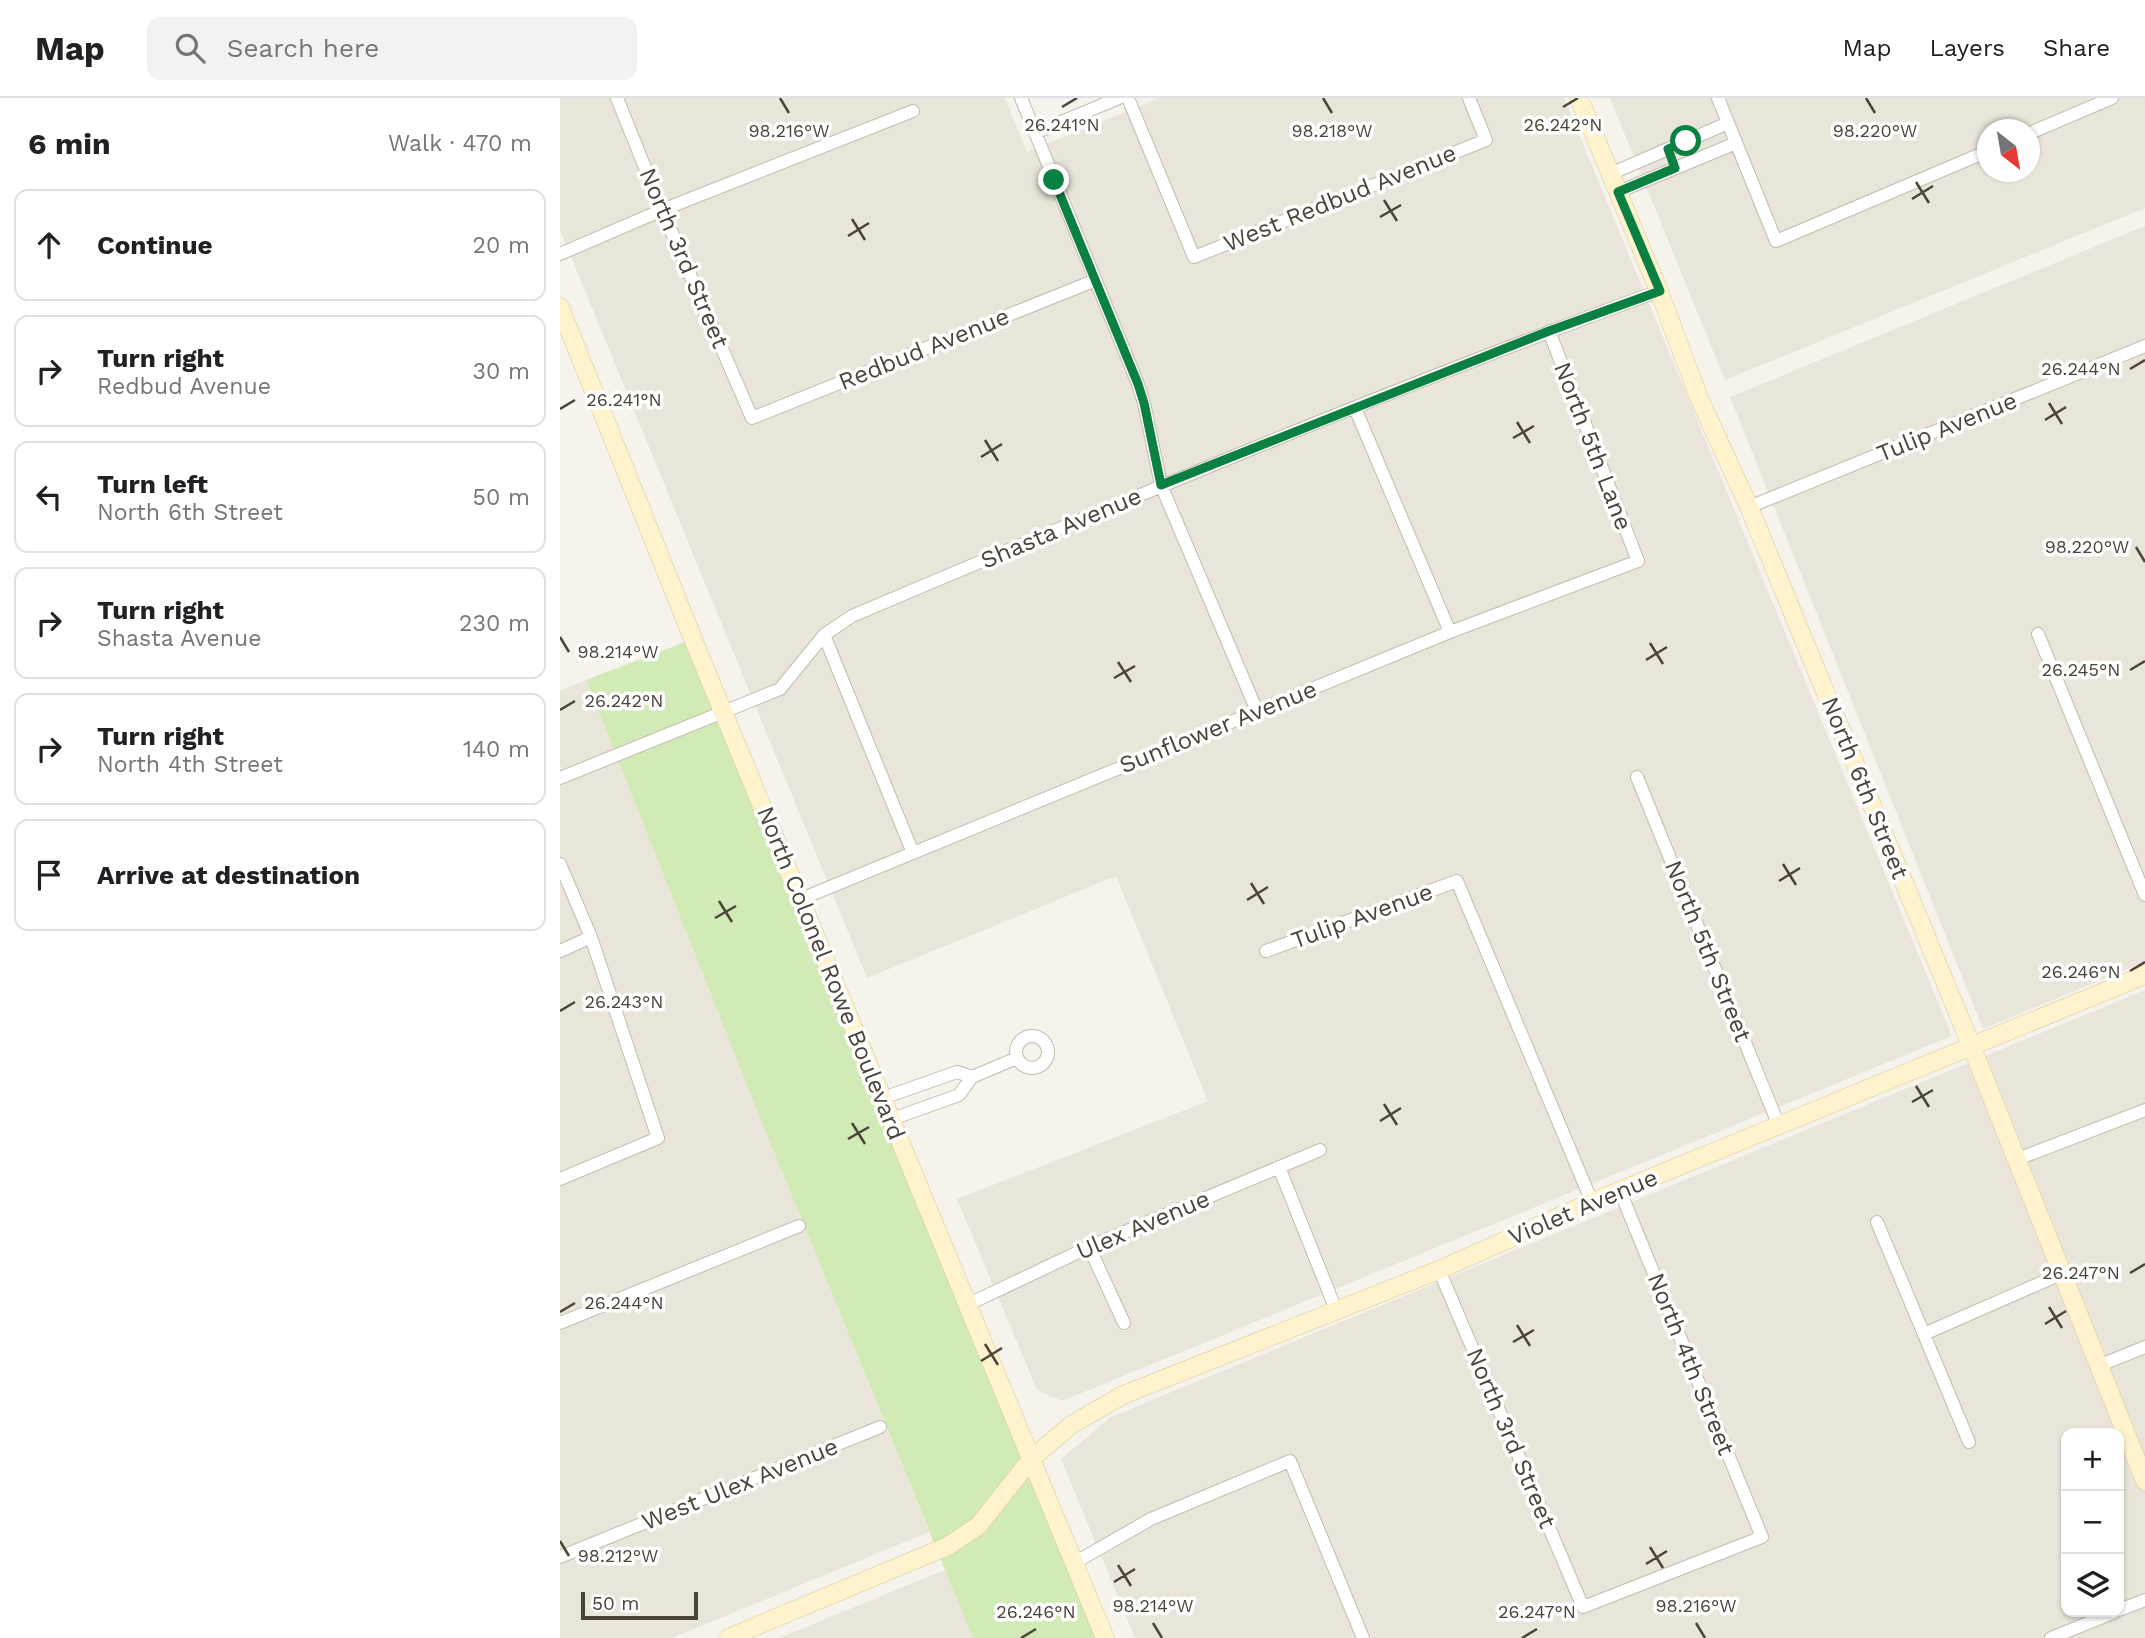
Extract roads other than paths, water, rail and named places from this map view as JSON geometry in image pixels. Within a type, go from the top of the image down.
[{"type":"street","name":"North 3rd Street","points":[[617,98],[752,418]]},
{"type":"street","points":[[1021,98],[1144,403],[1161,485],[1257,711]]},
{"type":"street","points":[[1035,133],[1119,98]]},
{"type":"street","name":"West Redbud Avenue","points":[[1128,98],[1194,257],[1486,140],[1469,98]]},
{"type":"street","name":"North 6th Street","points":[[1579,98],[1660,291],[1699,398],[1749,508],[1971,1045],[2145,1481]]},
{"type":"street","points":[[1718,98],[1776,241],[1977,155]]},
{"type":"street","points":[[2040,128],[2112,98]]},
{"type":"street","points":[[560,254],[662,210],[913,111]]},
{"type":"street","points":[[1610,174],[1728,123]]},
{"type":"street","points":[[1618,192],[1736,143]]},
{"type":"street","points":[[1668,149],[1675,168]]},
{"type":"street","name":"Redbud Avenue","points":[[752,418],[1096,280]]},
{"type":"street","name":"Shasta Avenue","points":[[560,779],[780,689],[824,635],[852,616],[1161,485],[1549,331],[1660,291]]},
{"type":"street","name":"North Colonel Rowe Boulevard","points":[[560,307],[723,712],[1105,1638]]},
{"type":"street","name":"North 5th Lane","points":[[1549,331],[1638,561]]},
{"type":"street","name":"Tulip Avenue","points":[[1749,508],[2145,346]]},
{"type":"street","points":[[1355,408],[1450,632]]},
{"type":"street","name":"Sunflower Avenue","points":[[801,899],[1450,632],[1638,561]]},
{"type":"street","points":[[2038,634],[2145,895]]},
{"type":"street","points":[[824,635],[913,853]]},
{"type":"street","name":"North 5th Street","points":[[1637,777],[1779,1125]]},
{"type":"street","points":[[560,864],[591,937],[658,1138],[560,1179]]},
{"type":"street","name":"Tulip Avenue","points":[[1266,951],[1457,881],[1592,1202]]},
{"type":"street","points":[[560,951],[591,937]]},
{"type":"street","name":"Violet Avenue","points":[[728,1638],[947,1546],[978,1526],[1032,1458],[1071,1425],[1123,1395],[1439,1269],[1592,1202],[2145,975]]},
{"type":"street","points":[[892,1119],[959,1094],[972,1077],[1017,1058]]},
{"type":"street","points":[[883,1098],[957,1072],[972,1077]]},
{"type":"street","points":[[2015,1160],[2145,1110]]},
{"type":"street","name":"Ulex Avenue","points":[[969,1304],[1090,1247],[1320,1150]]},
{"type":"street","points":[[1279,1167],[1336,1310]]},
{"type":"street","name":"North 4th Street","points":[[1583,1607],[1762,1537],[1620,1191]]},
{"type":"street","points":[[1877,1222],[1969,1442]]},
{"type":"street","points":[[560,1323],[799,1226]]},
{"type":"street","points":[[1090,1247],[1124,1323]]},
{"type":"street","name":"North 3rd Street","points":[[1439,1269],[1583,1607]]},
{"type":"street","points":[[1924,1334],[2061,1274]]},
{"type":"street","points":[[2098,1366],[2145,1347]]},
{"type":"street","name":"West Ulex Avenue","points":[[560,1557],[880,1427]]},
{"type":"street","points":[[1074,1563],[1151,1519],[1290,1461],[1363,1638]]},
{"type":"street","points":[[2124,1608],[2145,1600]]},
{"type":"street","points":[[2051,1638],[2083,1632],[2107,1617]]}]
